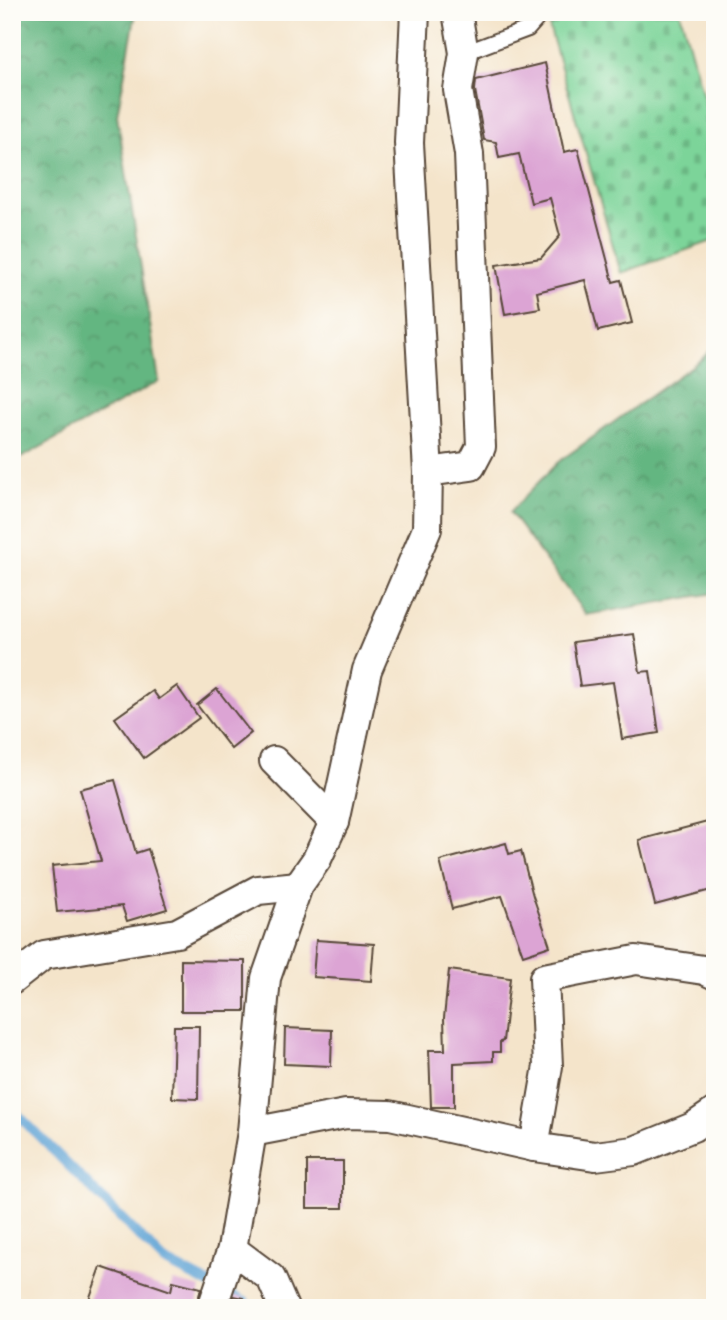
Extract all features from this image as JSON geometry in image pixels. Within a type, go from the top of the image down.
[{"type":"street","points":[[212,1308],[232,1249],[252,1132],[266,978],[298,886],[317,859],[334,822],[367,670],[427,529],[428,472],[409,143],[415,12]]},
{"type":"street","points":[[428,472],[471,466],[481,447],[469,154],[458,90],[464,53],[457,12]]},
{"type":"street","points":[[274,761],[334,822]]},
{"type":"street","points":[[12,981],[44,955],[177,933],[258,890],[298,886]]},
{"type":"street","points":[[534,1147],[548,1066],[544,978],[636,960],[715,975]]},
{"type":"street","points":[[252,1132],[346,1114],[390,1115],[534,1147],[595,1156],[635,1151],[693,1127],[715,1112]]},
{"type":"street","points":[[232,1249],[271,1278],[284,1308]]},
{"type":"lane","points":[[464,53],[528,29],[543,12]]},
{"type":"green space","points":[[12,12],[136,12],[117,115],[159,381],[12,463]]},
{"type":"green space","points":[[576,12],[680,12],[715,139],[715,240],[621,273],[549,26]]},
{"type":"green space","points":[[715,345],[715,593],[586,615],[510,512],[557,463],[702,359]]},
{"type":"building","points":[[545,63],[564,152],[578,149],[613,282],[621,280],[632,323],[598,331],[585,280],[537,292],[540,308],[505,314],[496,265],[541,258],[560,236],[550,198],[531,203],[519,154],[499,158],[496,142],[484,140],[475,90],[476,80]]},
{"type":"building","points":[[634,634],[640,672],[650,671],[659,733],[622,739],[613,682],[580,686],[573,642]]},
{"type":"building","points":[[177,686],[199,718],[144,758],[115,718],[153,691],[159,699]]},
{"type":"building","points":[[217,689],[251,733],[231,749],[197,705]]},
{"type":"building","points":[[115,780],[136,853],[148,849],[167,909],[127,921],[122,906],[57,912],[52,866],[101,861],[80,789]]},
{"type":"building","points":[[715,820],[715,889],[655,905],[639,840]]},
{"type":"building","points":[[506,843],[509,854],[521,851],[550,946],[523,955],[502,896],[452,909],[440,861]]},
{"type":"building","points":[[316,940],[374,944],[371,981],[313,977]]},
{"type":"building","points":[[181,960],[245,961],[245,1011],[181,1011]]},
{"type":"building","points":[[449,970],[510,978],[503,1041],[500,1042],[500,1052],[493,1052],[493,1061],[454,1063],[454,1107],[431,1107],[429,1050],[445,1050],[444,1018]]},
{"type":"building","points":[[174,1026],[199,1026],[198,1099],[172,1098]]},
{"type":"building","points":[[285,1028],[332,1030],[331,1066],[284,1064]]},
{"type":"building","points":[[307,1161],[343,1161],[343,1208],[307,1208]]},
{"type":"building","points":[[101,1267],[171,1291],[173,1281],[201,1288],[196,1308],[86,1308]]},
{"type":"building","points":[[234,1296],[244,1298],[242,1308],[230,1308]]},
{"type":"waterway","points":[[12,1112],[164,1261],[245,1302],[248,1308]]}]
